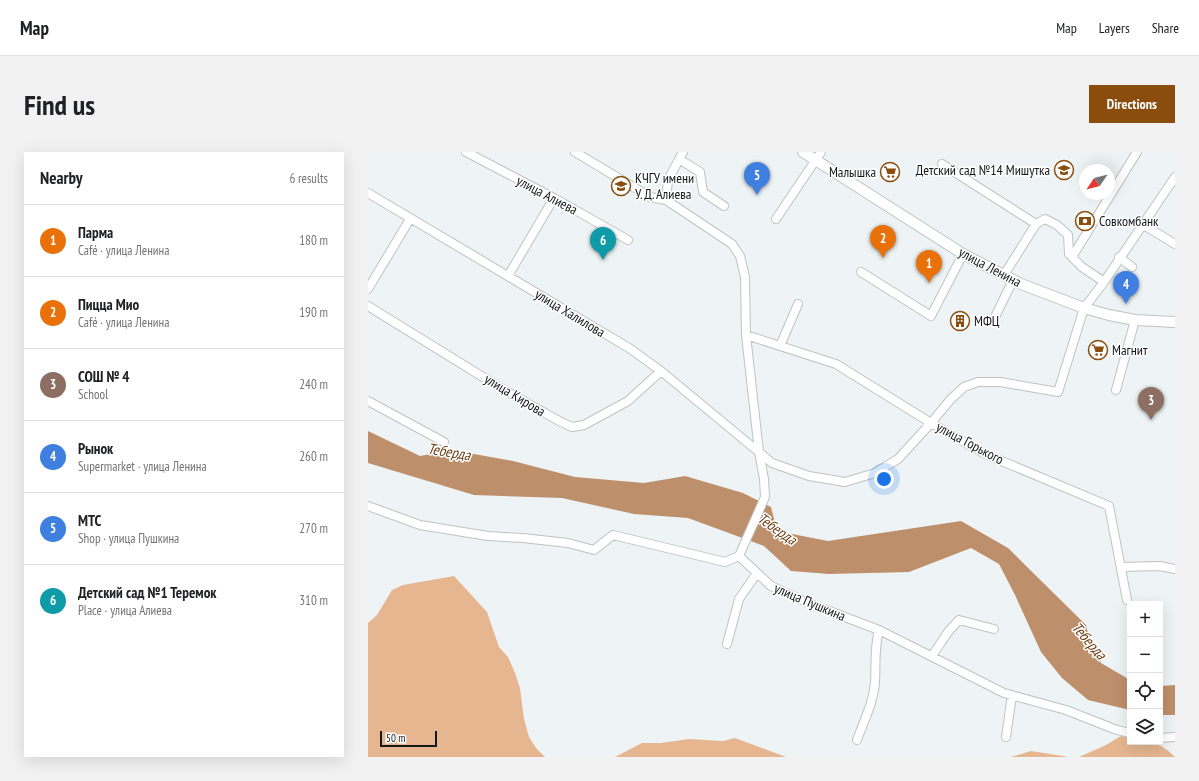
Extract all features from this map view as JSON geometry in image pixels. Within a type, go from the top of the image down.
[{"type":"main road","name":"улица Ленина","points":[[803,152],[818,156],[963,254],[1008,278],[1084,308],[1108,315],[1135,320],[1175,322]]},
{"type":"street","name":"улица Алиева","points":[[466,152],[554,198],[628,240]]},
{"type":"street","points":[[368,506],[420,525],[488,536],[568,543],[594,550],[613,535],[725,562],[739,556],[765,497],[746,335],[745,277],[740,256],[732,244],[666,200],[650,197],[575,152]]},
{"type":"street","points":[[1072,257],[1137,152]]},
{"type":"street","points":[[666,200],[668,180],[681,156],[700,172],[703,192],[724,206]]},
{"type":"street","points":[[776,219],[818,156]]},
{"type":"street","points":[[942,164],[1036,224]]},
{"type":"street","points":[[1084,308],[1104,282],[1175,177]]},
{"type":"street","name":"улица Халилова","points":[[368,193],[629,348],[661,371],[772,463],[809,476],[845,482],[875,473],[898,459],[950,400],[964,387],[978,382],[1000,382],[1058,392],[1084,308]]},
{"type":"street","points":[[508,276],[554,198]]},
{"type":"street","points":[[368,289],[410,219]]},
{"type":"street","points":[[996,314],[1008,278],[1036,224],[1045,219],[1057,225],[1068,235],[1069,254],[1082,267],[1104,282]]},
{"type":"street","points":[[1142,224],[1175,244]]},
{"type":"street","points":[[861,272],[931,316],[963,254]]},
{"type":"street","points":[[1120,257],[1132,267]]},
{"type":"street","points":[[780,346],[798,304]]},
{"type":"street","name":"улица Кирова","points":[[368,306],[504,390],[560,422],[572,427],[584,425],[628,401],[661,371]]},
{"type":"street","points":[[1116,390],[1135,320]]},
{"type":"street","name":"улица Горького","points":[[746,335],[836,364],[931,423],[985,454],[1109,506],[1127,600]]},
{"type":"street","points":[[368,401],[444,442]]},
{"type":"street","name":"улица Пушкина","points":[[739,556],[770,586],[808,603],[879,630],[1004,693],[1066,710],[1117,730],[1127,732]]},
{"type":"street","points":[[1121,567],[1160,566],[1175,569]]},
{"type":"street","points":[[727,644],[740,599],[757,573]]},
{"type":"street","points":[[932,656],[948,632],[959,620],[994,629]]},
{"type":"street","points":[[857,740],[872,698],[875,683],[875,648],[879,630]]},
{"type":"street","points":[[1006,737],[1012,695]]},
{"type":"street","points":[[1163,738],[1175,737]]},
{"type":"shaded area","points":[[454,576],[487,612],[499,647],[508,657],[515,673],[520,688],[524,719],[529,737],[536,748],[545,757],[368,757],[368,623],[377,615],[392,590],[403,585]]},
{"type":"shaded area","points":[[1121,736],[1127,737],[1127,745],[1159,745],[1175,757],[1079,757],[1106,745]]},
{"type":"shaded area","points":[[735,738],[786,757],[615,757],[642,743],[661,743],[689,739],[723,741]]},
{"type":"shaded area","points":[[1031,751],[1069,757],[1011,757]]},
{"type":"water","name":"Теберда","points":[[368,431],[420,456],[452,450],[513,461],[575,477],[644,483],[685,476],[743,493],[771,507],[777,531],[828,541],[961,521],[1008,548],[1086,625],[1092,651],[1101,663],[1127,678],[1127,709],[1088,700],[1062,678],[1041,652],[999,564],[971,548],[909,572],[829,574],[791,571],[764,546],[688,518],[634,514],[562,498],[474,495],[368,463]]},
{"type":"water","points":[[1175,685],[1175,715],[1163,715],[1163,686]]},
{"type":"place","name":"Детский сад №14 Мишутка","points":[[1064,170]]},
{"type":"place","name":"Малышка","points":[[890,172]]},
{"type":"place","name":"КЧГУ имени У. Д. Алиева","points":[[621,186]]},
{"type":"place","name":"МТС","points":[[757,195]]},
{"type":"place","name":"Совкомбанк","points":[[1085,221]]},
{"type":"place","name":"Пицца Мио","points":[[883,258]]},
{"type":"place","name":"Детский сад №1 Теремок","points":[[603,260]]},
{"type":"place","name":"Парма","points":[[929,283]]},
{"type":"place","name":"Рынок","points":[[1126,304]]},
{"type":"place","name":"МФЦ","points":[[960,321]]},
{"type":"place","name":"Магнит","points":[[1098,350]]},
{"type":"place","name":"СОШ № 4","points":[[1151,420]]}]
